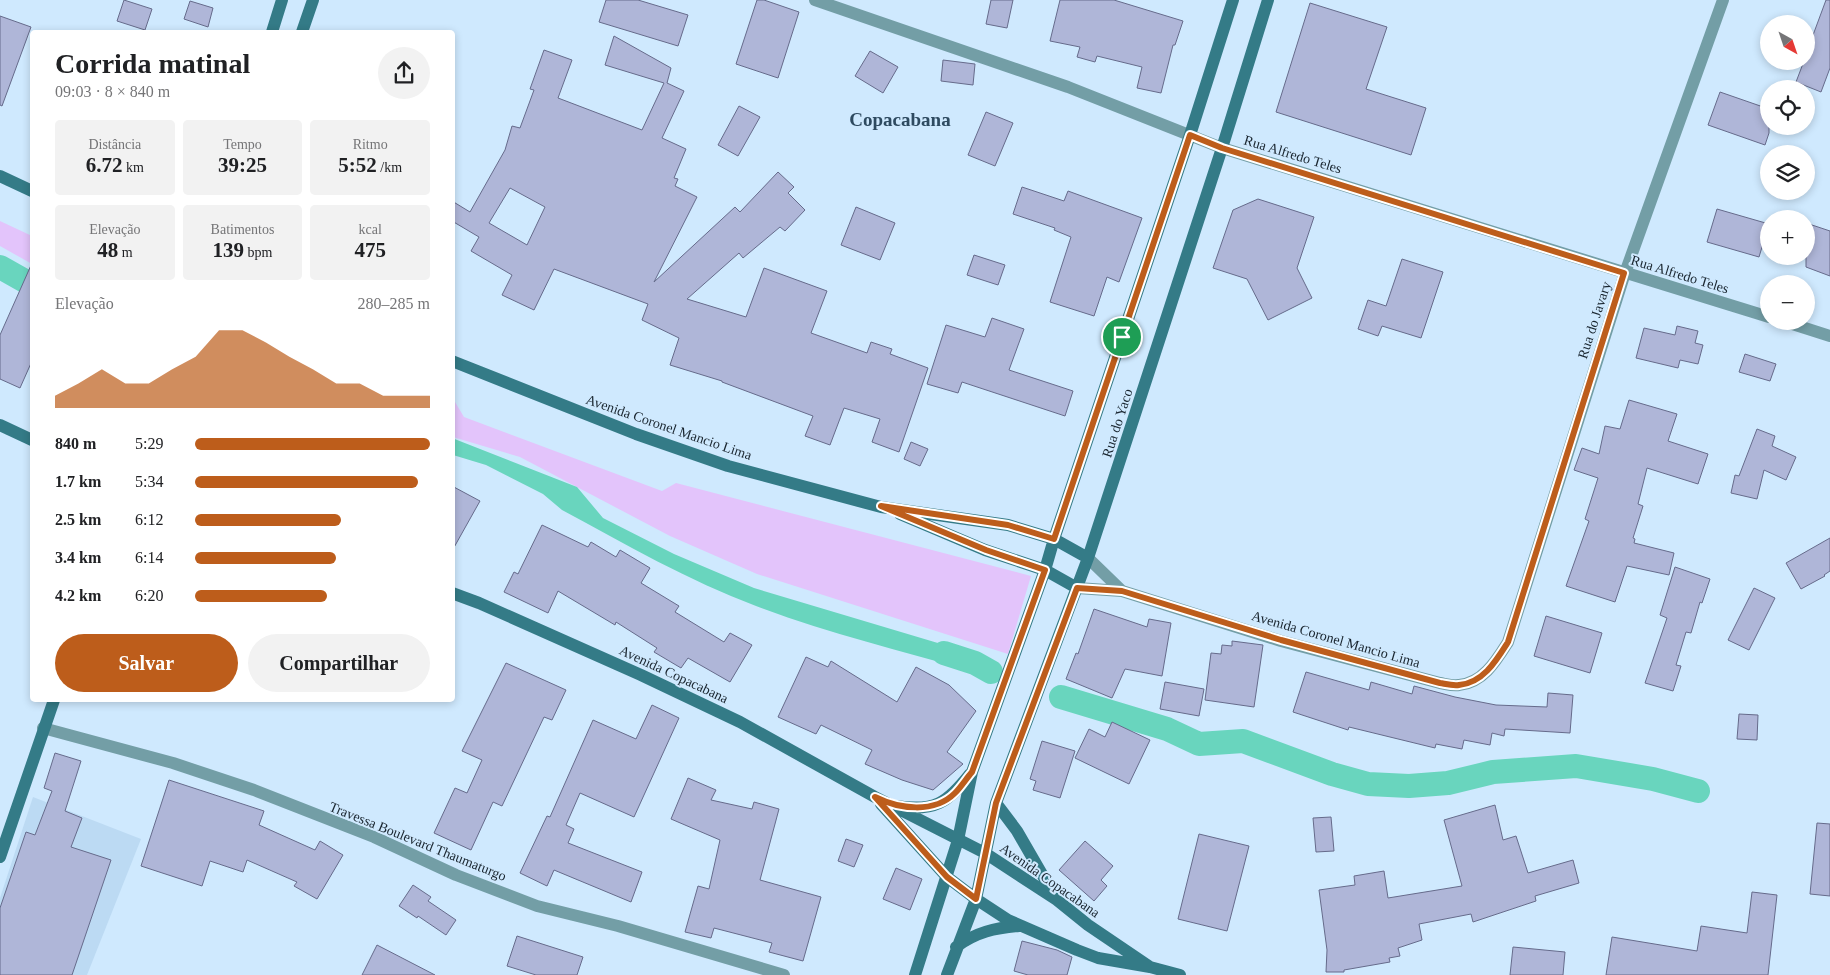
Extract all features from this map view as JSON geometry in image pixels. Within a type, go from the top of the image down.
[{"type":"street","points":[[273,30],[282,0]]},
{"type":"street","points":[[303,30],[313,0]]},
{"type":"street","name":"Rua Alfredo Teles","points":[[815,0],[1068,87],[1222,148],[1760,314]]},
{"type":"street","name":"Rua do Yaco","points":[[915,975],[958,840],[972,772],[1045,570],[1233,0]]},
{"type":"street","name":"Rua do Yaco","points":[[947,975],[956,947],[976,899],[996,803],[1088,558],[1222,148],[1268,0]]},
{"type":"street","name":"Rua do Javary","points":[[1513,623],[1624,273],[1723,0]]},
{"type":"street","points":[[0,176],[30,190]]},
{"type":"street","points":[[1811,330],[1830,336]]},
{"type":"street","name":"Avenida Coronel Mancio Lima","points":[[455,363],[636,434],[709,459],[881,506],[1008,525],[1054,539],[1088,558],[1122,591]]},
{"type":"street","points":[[0,425],[30,439]]},
{"type":"street","name":"Avenida Coronel Mancio Lima","points":[[881,506],[986,550],[1045,570],[1077,588],[1122,591],[1281,640],[1440,683],[1459,685],[1475,680],[1488,671],[1508,642],[1513,623]]},
{"type":"street","name":"Avenida Copacabana","points":[[455,594],[641,675],[722,714],[889,805],[985,852],[1057,900],[1088,925],[1150,967]]},
{"type":"street","points":[[0,857],[53,702]]},
{"type":"street","name":"Travessa Boulevard Thaumaturgo","points":[[43,728],[173,763],[254,790],[374,837],[456,875],[537,906],[618,926],[784,975]]},
{"type":"street","points":[[889,805],[932,806],[954,794],[972,772]]},
{"type":"street","name":"Avenida Copacabana","points":[[875,797],[947,877],[1008,920],[1098,958],[1150,967],[1180,975]]},
{"type":"street","points":[[996,803],[1017,831],[1057,900]]},
{"type":"street","points":[[956,947],[977,934],[991,929],[1022,926]]},
{"type":"shaded area","points":[[0,221],[30,235],[30,263],[0,246]]},
{"type":"shaded area","points":[[455,402],[464,417],[662,491],[676,483],[1031,576],[1008,654],[757,574],[670,536],[520,457],[455,438]]},
{"type":"shaded area","points":[[455,439],[577,487],[603,518],[674,554],[754,588],[978,655],[971,671],[782,616],[682,574],[562,510],[543,494],[486,465],[455,456]]},
{"type":"shaded area","points":[[33,797],[141,839],[87,975],[0,975],[0,898]]},
{"type":"building","points":[[124,0],[152,9],[145,30],[117,21]]},
{"type":"building","points":[[606,0],[638,0],[688,15],[678,46],[599,22]]},
{"type":"building","points":[[757,0],[764,0],[799,12],[778,78],[736,64]]},
{"type":"building","points":[[991,0],[1013,0],[1007,28],[986,24]]},
{"type":"building","points":[[1060,0],[1114,0],[1183,21],[1175,45],[1173,45],[1161,93],[1137,88],[1142,67],[1097,56],[1095,62],[1077,57],[1080,47],[1050,41]]},
{"type":"building","points":[[1826,0],[1830,0],[1830,68],[1821,92],[1815,90],[1815,80],[1797,80],[1801,70],[1815,70],[1815,30]]},
{"type":"building","points":[[190,1],[213,8],[208,27],[184,19]]},
{"type":"building","points":[[1310,3],[1387,27],[1366,89],[1426,108],[1411,155],[1276,112]]},
{"type":"building","points":[[0,16],[31,27],[2,106],[0,105]]},
{"type":"building","points":[[614,36],[671,68],[667,83],[684,91],[662,138],[686,149],[674,178],[678,179],[675,186],[697,197],[654,282],[735,207],[740,212],[778,172],[794,187],[788,193],[805,210],[785,231],[780,227],[743,258],[739,253],[687,299],[746,317],[764,268],[827,291],[811,333],[867,353],[871,342],[892,349],[890,354],[928,368],[899,452],[872,442],[880,419],[844,408],[830,445],[805,436],[813,416],[722,381],[670,365],[679,338],[642,320],[648,304],[554,269],[534,310],[502,295],[512,275],[471,251],[479,237],[455,223],[455,203],[470,212],[505,150],[512,126],[520,128],[534,90],[530,89],[544,50],[572,60],[558,98],[642,130],[664,83],[605,65]],"holes":[[[510,188],[545,207],[527,245],[489,223]]]},
{"type":"building","points":[[870,51],[898,67],[883,93],[855,76]]},
{"type":"building","points":[[943,60],[975,64],[973,85],[941,81]]},
{"type":"building","points":[[1720,92],[1760,106],[1760,135],[1768,135],[1765,145],[1708,125]]},
{"type":"building","points":[[739,106],[760,117],[738,156],[718,145]]},
{"type":"building","points":[[986,112],[1013,123],[995,166],[968,155]]},
{"type":"building","points":[[1022,187],[1064,201],[1068,191],[1142,218],[1119,282],[1107,277],[1094,316],[1050,302],[1071,237],[1054,230],[1055,228],[1013,214]]},
{"type":"building","points":[[1258,199],[1314,217],[1297,268],[1312,298],[1268,320],[1247,279],[1213,268],[1233,210]]},
{"type":"building","points":[[856,207],[895,223],[880,260],[841,245]]},
{"type":"building","points":[[1717,209],[1760,221],[1759,257],[1707,242]]},
{"type":"building","points":[[1815,226],[1830,231],[1830,276],[1806,267],[1806,265],[1815,265]]},
{"type":"building","points":[[974,255],[1005,265],[998,285],[967,275]]},
{"type":"building","points":[[1402,259],[1443,272],[1421,338],[1382,326],[1378,336],[1358,329],[1368,300],[1386,306]]},
{"type":"building","points":[[30,268],[30,366],[20,388],[0,379],[0,335]]},
{"type":"building","points":[[992,318],[1024,329],[1009,370],[1073,391],[1065,416],[962,382],[958,393],[927,384],[946,325],[985,337]]},
{"type":"building","points":[[1677,326],[1698,331],[1695,343],[1703,345],[1698,364],[1680,360],[1678,368],[1636,358],[1644,328],[1675,335]]},
{"type":"building","points":[[1745,354],[1776,364],[1770,381],[1739,372]]},
{"type":"building","points":[[1629,400],[1677,414],[1668,441],[1708,454],[1698,484],[1647,468],[1638,504],[1643,506],[1633,538],[1635,539],[1634,543],[1674,553],[1669,575],[1627,566],[1615,602],[1566,586],[1589,521],[1585,519],[1598,478],[1574,470],[1582,448],[1599,454],[1605,426],[1620,429]]},
{"type":"building","points":[[1757,429],[1775,436],[1772,446],[1796,457],[1786,480],[1764,470],[1757,499],[1731,493],[1735,475],[1739,476]]},
{"type":"building","points":[[911,442],[928,449],[920,466],[904,459]]},
{"type":"building","points":[[455,488],[480,501],[455,546]]},
{"type":"building","points":[[542,525],[588,547],[591,542],[616,557],[620,550],[650,568],[641,583],[679,606],[675,612],[724,642],[730,633],[752,645],[730,682],[688,658],[681,668],[654,652],[657,648],[616,622],[615,625],[558,591],[548,613],[504,592],[514,572],[518,574]]},
{"type":"building","points":[[1830,538],[1830,571],[1825,576],[1801,589],[1786,563]]},
{"type":"building","points":[[1675,567],[1710,579],[1702,603],[1700,602],[1691,633],[1686,632],[1676,665],[1681,666],[1673,691],[1645,683],[1667,618],[1660,615]]},
{"type":"building","points":[[1754,588],[1775,598],[1749,650],[1728,640]]},
{"type":"building","points":[[1094,609],[1147,627],[1149,619],[1171,623],[1162,676],[1125,669],[1112,698],[1066,679],[1076,653],[1078,654]]},
{"type":"building","points":[[1546,616],[1602,633],[1590,673],[1534,656]]},
{"type":"building","points":[[1232,641],[1263,645],[1254,707],[1205,700],[1211,653],[1221,654],[1222,645],[1232,646]]},
{"type":"building","points":[[806,657],[828,667],[831,661],[897,702],[916,667],[949,685],[976,711],[947,752],[963,764],[933,790],[902,780],[865,764],[872,750],[821,725],[816,734],[778,717]]},
{"type":"building","points":[[506,663],[566,690],[552,720],[544,717],[502,806],[493,802],[471,850],[434,833],[455,788],[467,793],[482,760],[462,751]]},
{"type":"building","points":[[1306,672],[1369,690],[1371,682],[1412,694],[1414,686],[1496,705],[1547,707],[1548,693],[1573,695],[1570,733],[1505,729],[1504,736],[1492,733],[1490,745],[1464,740],[1462,749],[1436,744],[1435,748],[1349,727],[1348,730],[1293,712]]},
{"type":"building","points":[[1165,682],[1204,689],[1199,716],[1160,709]]},
{"type":"building","points":[[652,705],[679,718],[634,817],[580,793],[566,825],[574,829],[568,843],[642,872],[631,902],[554,870],[547,886],[520,873],[547,816],[550,817],[593,720],[636,739]]},
{"type":"building","points":[[1739,714],[1758,715],[1757,740],[1737,739]]},
{"type":"building","points":[[1112,722],[1150,740],[1129,784],[1075,758],[1089,729],[1105,737]]},
{"type":"building","points":[[1042,741],[1075,751],[1060,798],[1033,790],[1036,781],[1030,779]]},
{"type":"building","points":[[55,753],[81,761],[65,811],[82,818],[71,847],[111,860],[72,975],[0,975],[0,908],[26,832],[35,835],[52,791],[44,788]]},
{"type":"building","points":[[688,778],[716,790],[711,800],[752,809],[754,802],[779,809],[760,880],[821,897],[803,961],[769,952],[772,943],[714,928],[711,938],[685,932],[698,886],[709,889],[720,840],[671,819]]},
{"type":"building","points":[[169,780],[264,811],[259,825],[315,850],[320,841],[343,855],[317,899],[294,886],[297,882],[247,860],[243,872],[210,861],[202,886],[141,866]]},
{"type":"building","points":[[1495,805],[1503,840],[1516,836],[1528,873],[1573,860],[1579,883],[1535,896],[1536,901],[1473,922],[1471,914],[1419,924],[1422,940],[1398,948],[1400,956],[1389,958],[1390,962],[1344,970],[1344,972],[1326,972],[1327,950],[1319,890],[1355,885],[1354,876],[1384,871],[1388,898],[1462,886],[1444,820]]},
{"type":"building","points":[[1331,817],[1334,851],[1316,852],[1313,818]]},
{"type":"building","points":[[1817,823],[1830,824],[1830,896],[1810,894]]},
{"type":"building","points":[[1199,834],[1249,846],[1227,931],[1178,919]]},
{"type":"building","points":[[846,839],[863,845],[854,867],[838,861]]},
{"type":"building","points":[[1085,841],[1113,866],[1101,880],[1107,886],[1094,901],[1059,870]]},
{"type":"building","points":[[896,868],[922,879],[910,910],[883,899]]},
{"type":"building","points":[[413,885],[431,897],[428,901],[456,920],[446,935],[399,906]]},
{"type":"building","points":[[1752,892],[1777,895],[1768,975],[1606,975],[1612,937],[1697,951],[1701,926],[1747,933]]},
{"type":"building","points":[[517,936],[583,957],[577,975],[536,975],[507,966]]},
{"type":"building","points":[[1022,941],[1057,950],[1072,957],[1067,975],[1028,975],[1014,971]]},
{"type":"building","points":[[377,945],[435,975],[362,975]]},
{"type":"building","points":[[1513,947],[1565,952],[1563,975],[1510,975]]},
{"type":"waterway","points":[[0,267],[30,284]]},
{"type":"waterway","points":[[944,653],[975,663],[991,672]]},
{"type":"waterway","points":[[1061,697],[1167,729],[1199,744],[1243,741],[1332,774],[1368,784],[1409,786],[1448,783],[1493,772],[1576,766],[1653,779],[1698,791]]},
{"type":"district","name":"Copacabana","points":[[900,119]]},
{"type":"route","points":[[1190,135],[1222,148],[1624,273],[1508,642],[1488,671],[1475,680],[1459,685],[1440,683],[1281,640],[1122,591],[1077,588],[996,803],[976,899],[947,877],[875,797],[889,805],[932,806],[954,794],[972,772],[1045,570],[986,550],[881,506],[1008,525],[1054,539],[1122,337],[1190,135]]}]
